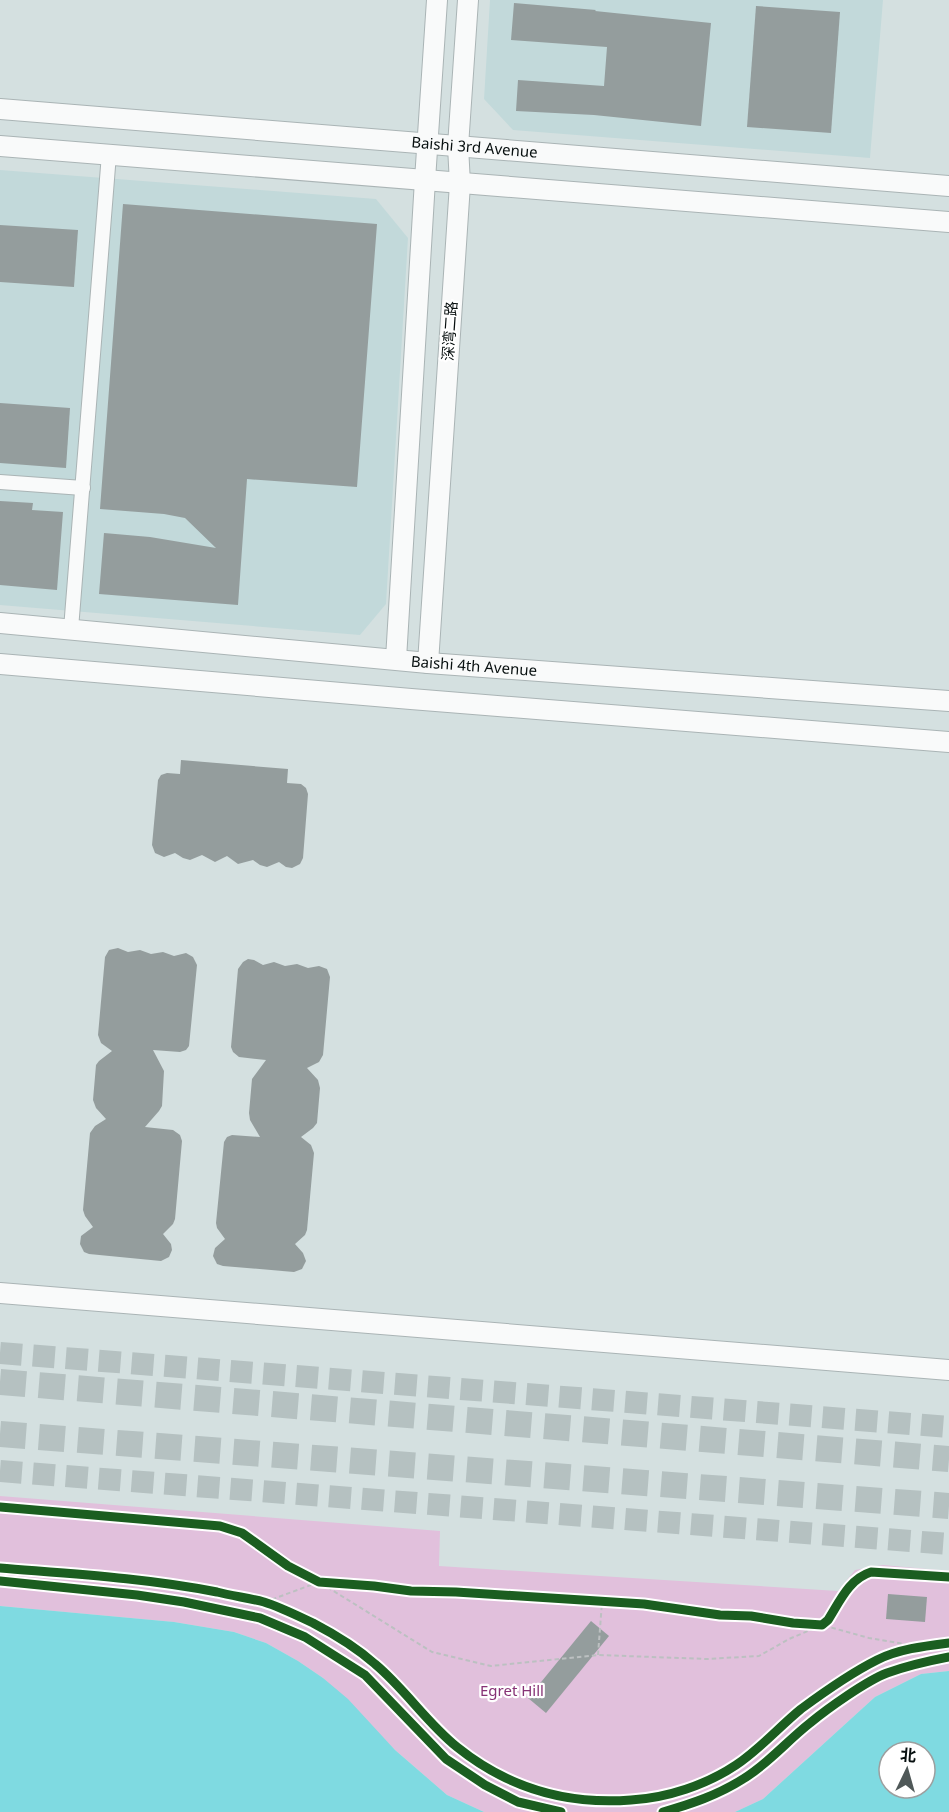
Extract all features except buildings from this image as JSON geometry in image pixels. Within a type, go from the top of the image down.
[{"type":"street","points":[[396,659],[427,144],[438,0]]},
{"type":"street","name":"深湾二路","points":[[428,663],[460,184],[458,146],[468,0]]},
{"type":"street","name":"Baishi 3rd Avenue","points":[[0,109],[949,186]]},
{"type":"street","points":[[0,146],[949,222]]},
{"type":"street","points":[[71,629],[109,154]]},
{"type":"street","points":[[0,482],[83,488]]},
{"type":"street","name":"Baishi 4th Avenue","points":[[0,623],[428,663],[949,701]]},
{"type":"street","points":[[0,664],[949,742]]},
{"type":"street","points":[[0,1293],[949,1370]]},
{"type":"path","points":[[0,1568],[138,1579],[264,1602],[312,1623],[375,1663],[457,1747],[494,1772],[524,1787],[557,1796],[596,1800],[658,1797],[715,1778],[737,1765],[800,1710],[845,1679],[878,1660],[919,1646],[949,1643]]},
{"type":"path","points":[[309,1576],[432,1652],[491,1666],[598,1655],[707,1659],[759,1656],[825,1622]]},
{"type":"path","points":[[264,1602],[319,1582],[341,1583]]},
{"type":"path","points":[[590,1600],[612,1602]]},
{"type":"path","points":[[598,1655],[602,1602]]},
{"type":"path","points":[[803,1624],[825,1622],[869,1638],[919,1646]]},
{"type":"shaded area","points":[[490,0],[883,0],[870,158],[513,130],[484,99]]},
{"type":"shaded area","points":[[0,170],[376,199],[408,238],[386,604],[360,635],[0,605]]},
{"type":"green space","name":"Egret Hill","points":[[0,1496],[440,1531],[439,1566],[838,1591],[855,1570],[883,1565],[949,1571],[949,1671],[921,1674],[875,1697],[763,1799],[735,1812],[484,1812],[447,1795],[395,1750],[323,1678],[266,1643],[234,1632],[174,1622],[0,1606]]},
{"type":"water","points":[[0,1606],[174,1622],[234,1632],[266,1643],[323,1678],[348,1699],[395,1750],[447,1795],[484,1812],[0,1812]]},
{"type":"water","points":[[949,1671],[949,1812],[735,1812],[763,1799],[875,1697],[921,1674]]},
{"type":"tunnel","points":[[0,1353],[949,1427]]},
{"type":"tunnel","points":[[0,1382],[949,1459]]},
{"type":"tunnel","points":[[0,1434],[949,1506]]},
{"type":"tunnel","points":[[0,1471],[949,1544]]},
{"type":"cycle path","points":[[0,1507],[220,1526],[242,1533],[288,1566],[319,1582],[411,1591],[644,1604],[793,1623],[822,1625],[828,1620],[851,1585],[863,1575],[871,1572],[949,1577]]},
{"type":"cycle path","points":[[0,1568],[163,1583],[217,1592],[276,1606],[321,1627],[361,1652],[396,1684],[446,1738],[476,1761],[497,1773],[539,1791],[584,1800],[645,1799],[672,1793],[712,1779],[753,1752],[801,1709],[867,1665],[885,1656],[903,1651],[949,1643]]},
{"type":"cycle path","points":[[0,1581],[137,1595],[260,1618],[305,1637],[365,1675],[446,1759],[485,1785],[518,1802],[561,1812]]},
{"type":"cycle path","points":[[663,1812],[724,1790],[743,1779],[826,1710],[878,1677],[910,1666],[949,1657]]}]
